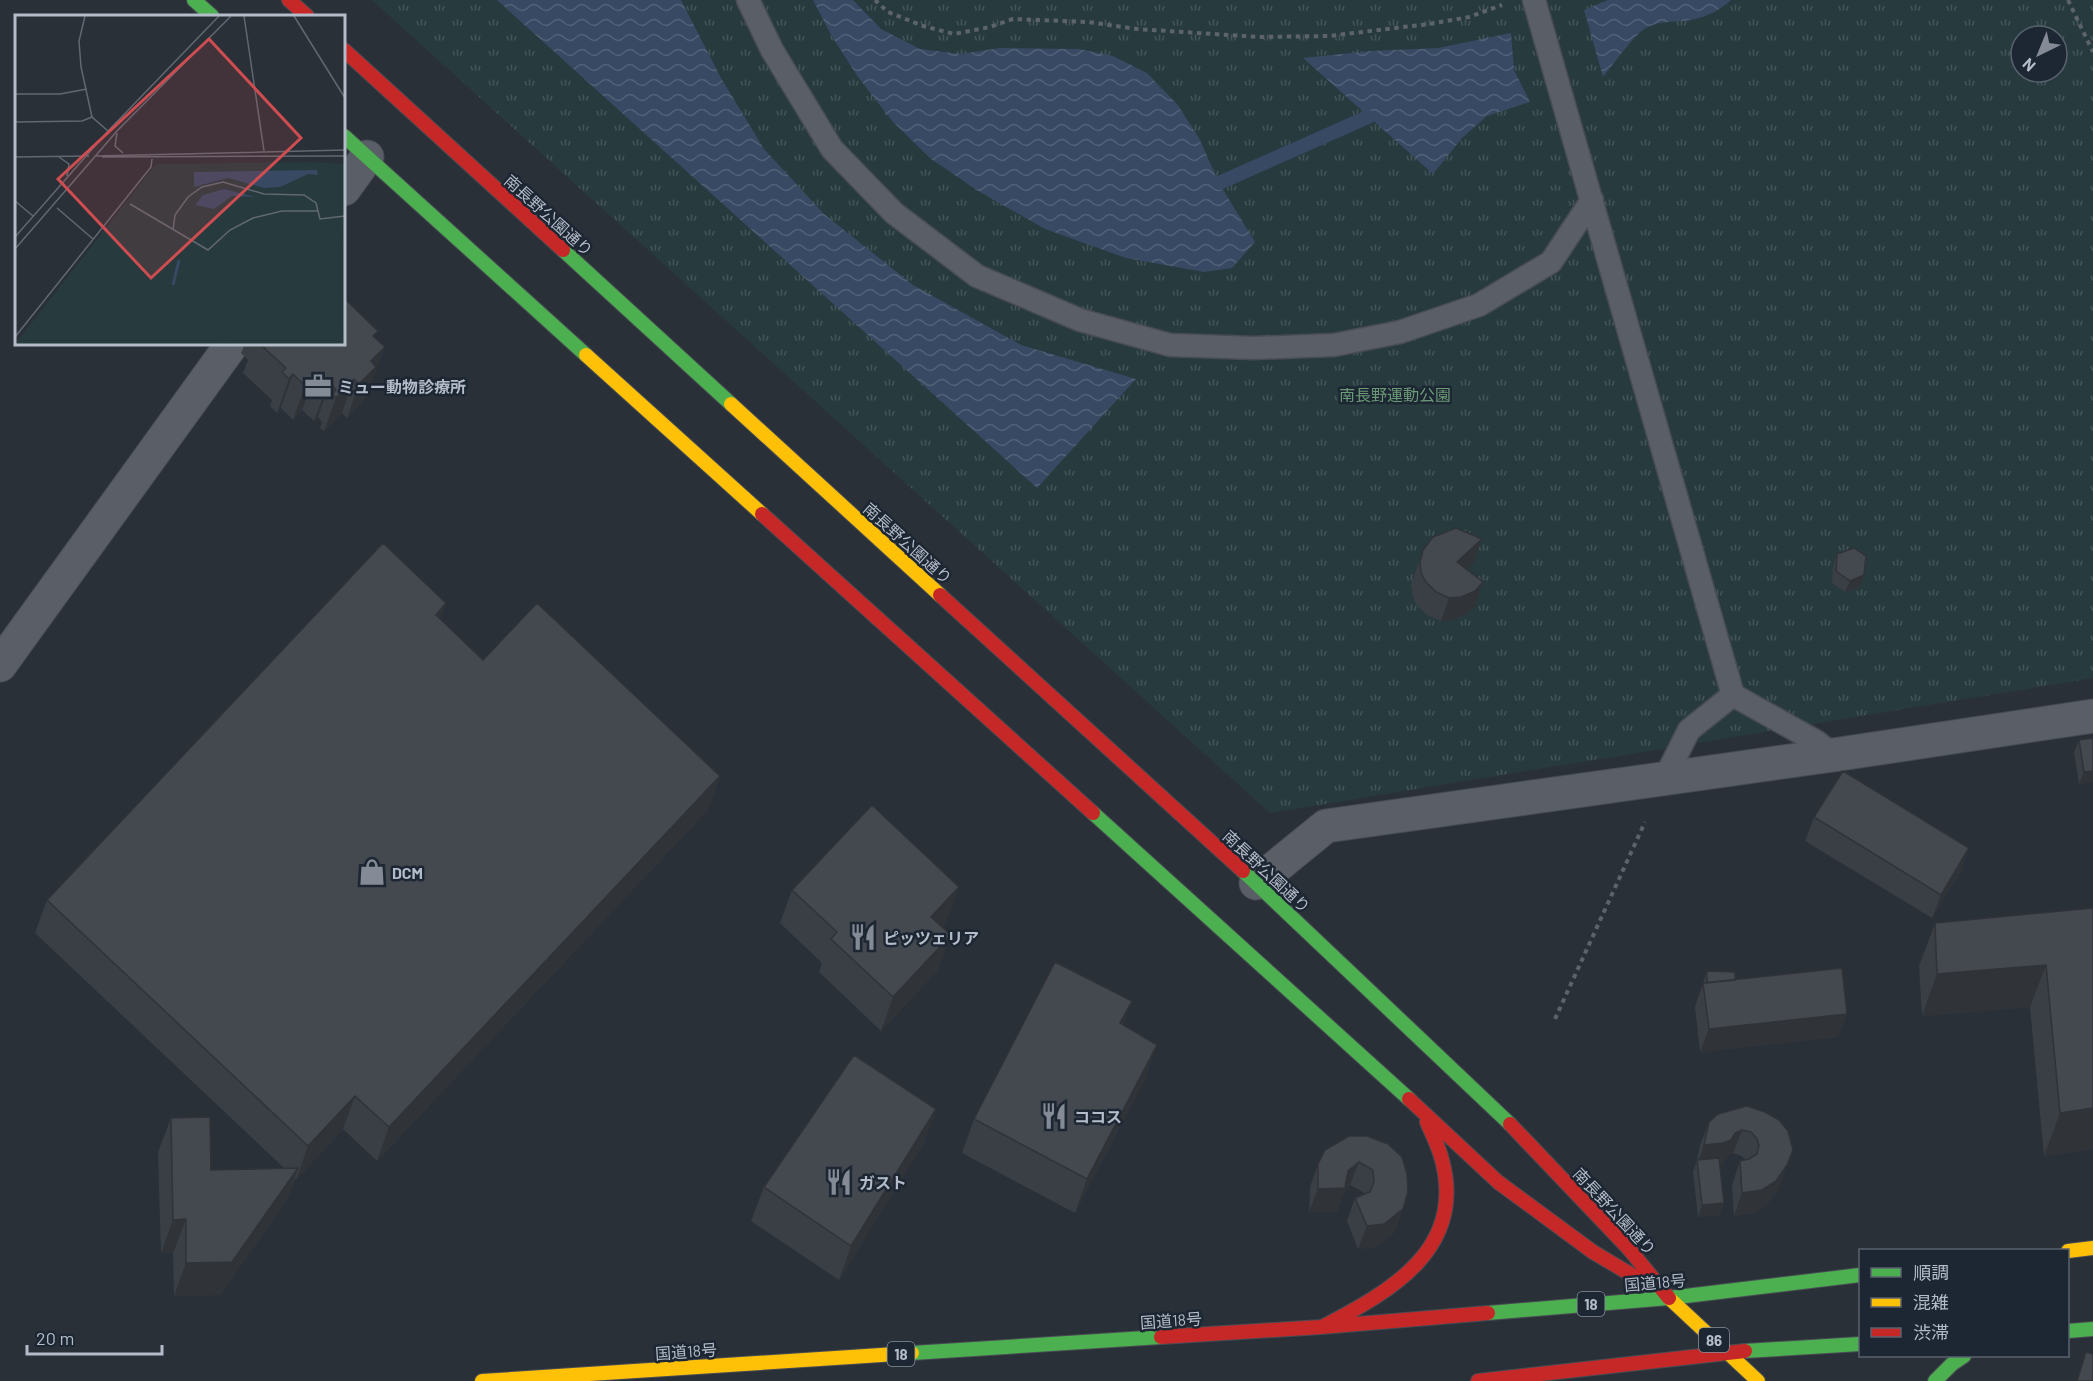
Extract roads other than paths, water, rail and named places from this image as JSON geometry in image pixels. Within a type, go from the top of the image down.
[{"type":"main road","points":[[194,0],[211,15]]},
{"type":"main road","points":[[289,0],[306,15]]},
{"type":"main road","name":"南長野公園通り","points":[[345,51],[1256,883],[1509,1123],[1629,1249],[1669,1298]]},
{"type":"main road","name":"南長野公園通り","points":[[355,147],[1498,1182],[1593,1252],[1669,1298]]},
{"type":"main road","points":[[1321,1327],[1365,1306],[1390,1288],[1423,1258],[1440,1232],[1445,1218],[1447,1184],[1436,1140],[1421,1110]]},
{"type":"main road","points":[[2069,1251],[2093,1248]]},
{"type":"main road","name":"国道18号","points":[[482,1381],[1321,1327],[1669,1298],[1859,1275]]},
{"type":"main road","name":"86","points":[[1669,1298],[1758,1381]]},
{"type":"main road","points":[[2069,1331],[2093,1329]]},
{"type":"main road","points":[[1478,1381],[1726,1352],[1859,1344]]},
{"type":"main road","points":[[1935,1381],[1962,1357]]},
{"type":"street","points":[[345,185],[355,147]]},
{"type":"street","points":[[0,665],[231,345]]},
{"type":"street","points":[[1256,883],[1326,826],[2093,716]]},
{"type":"lane","points":[[748,0],[772,50],[832,149],[894,213],[977,276],[1080,320],[1170,345],[1254,348],[1334,345],[1423,325],[1479,305],[1551,262],[1592,200]]},
{"type":"lane","points":[[1534,0],[1733,695],[1817,742],[1833,755]]},
{"type":"lane","points":[[1665,778],[1689,730],[1733,695]]},
{"type":"water","points":[[497,0],[681,0],[721,78],[764,149],[824,214],[913,285],[1021,345],[1136,379],[1037,488]]},
{"type":"water","points":[[813,0],[853,0],[881,29],[920,49],[961,54],[1000,48],[1079,49],[1113,56],[1147,73],[1177,104],[1199,138],[1219,183],[1255,242],[1232,268],[1204,272],[1126,258],[1045,229],[980,192],[931,159],[893,122],[858,77],[831,35]]},
{"type":"water","points":[[1608,0],[1731,0],[1703,17],[1658,23],[1643,30],[1603,77],[1584,10]]},
{"type":"water","points":[[1511,33],[1514,70],[1530,102],[1487,116],[1462,138],[1433,174],[1303,58],[1371,51],[1438,48]]},
{"type":"waterway","points":[[1219,183],[1368,117]]},
{"type":"place","name":"ミュー動物診療所","points":[[318,386]]},
{"type":"place","name":"DCM","points":[[372,872]]},
{"type":"place","name":"ピッツェリア","points":[[863,937]]},
{"type":"place","name":"ココス","points":[[1054,1116]]},
{"type":"place","name":"ガスト","points":[[839,1182]]},
{"type":"park label","name":"南長野運動公園","points":[[1395,394]]}]
